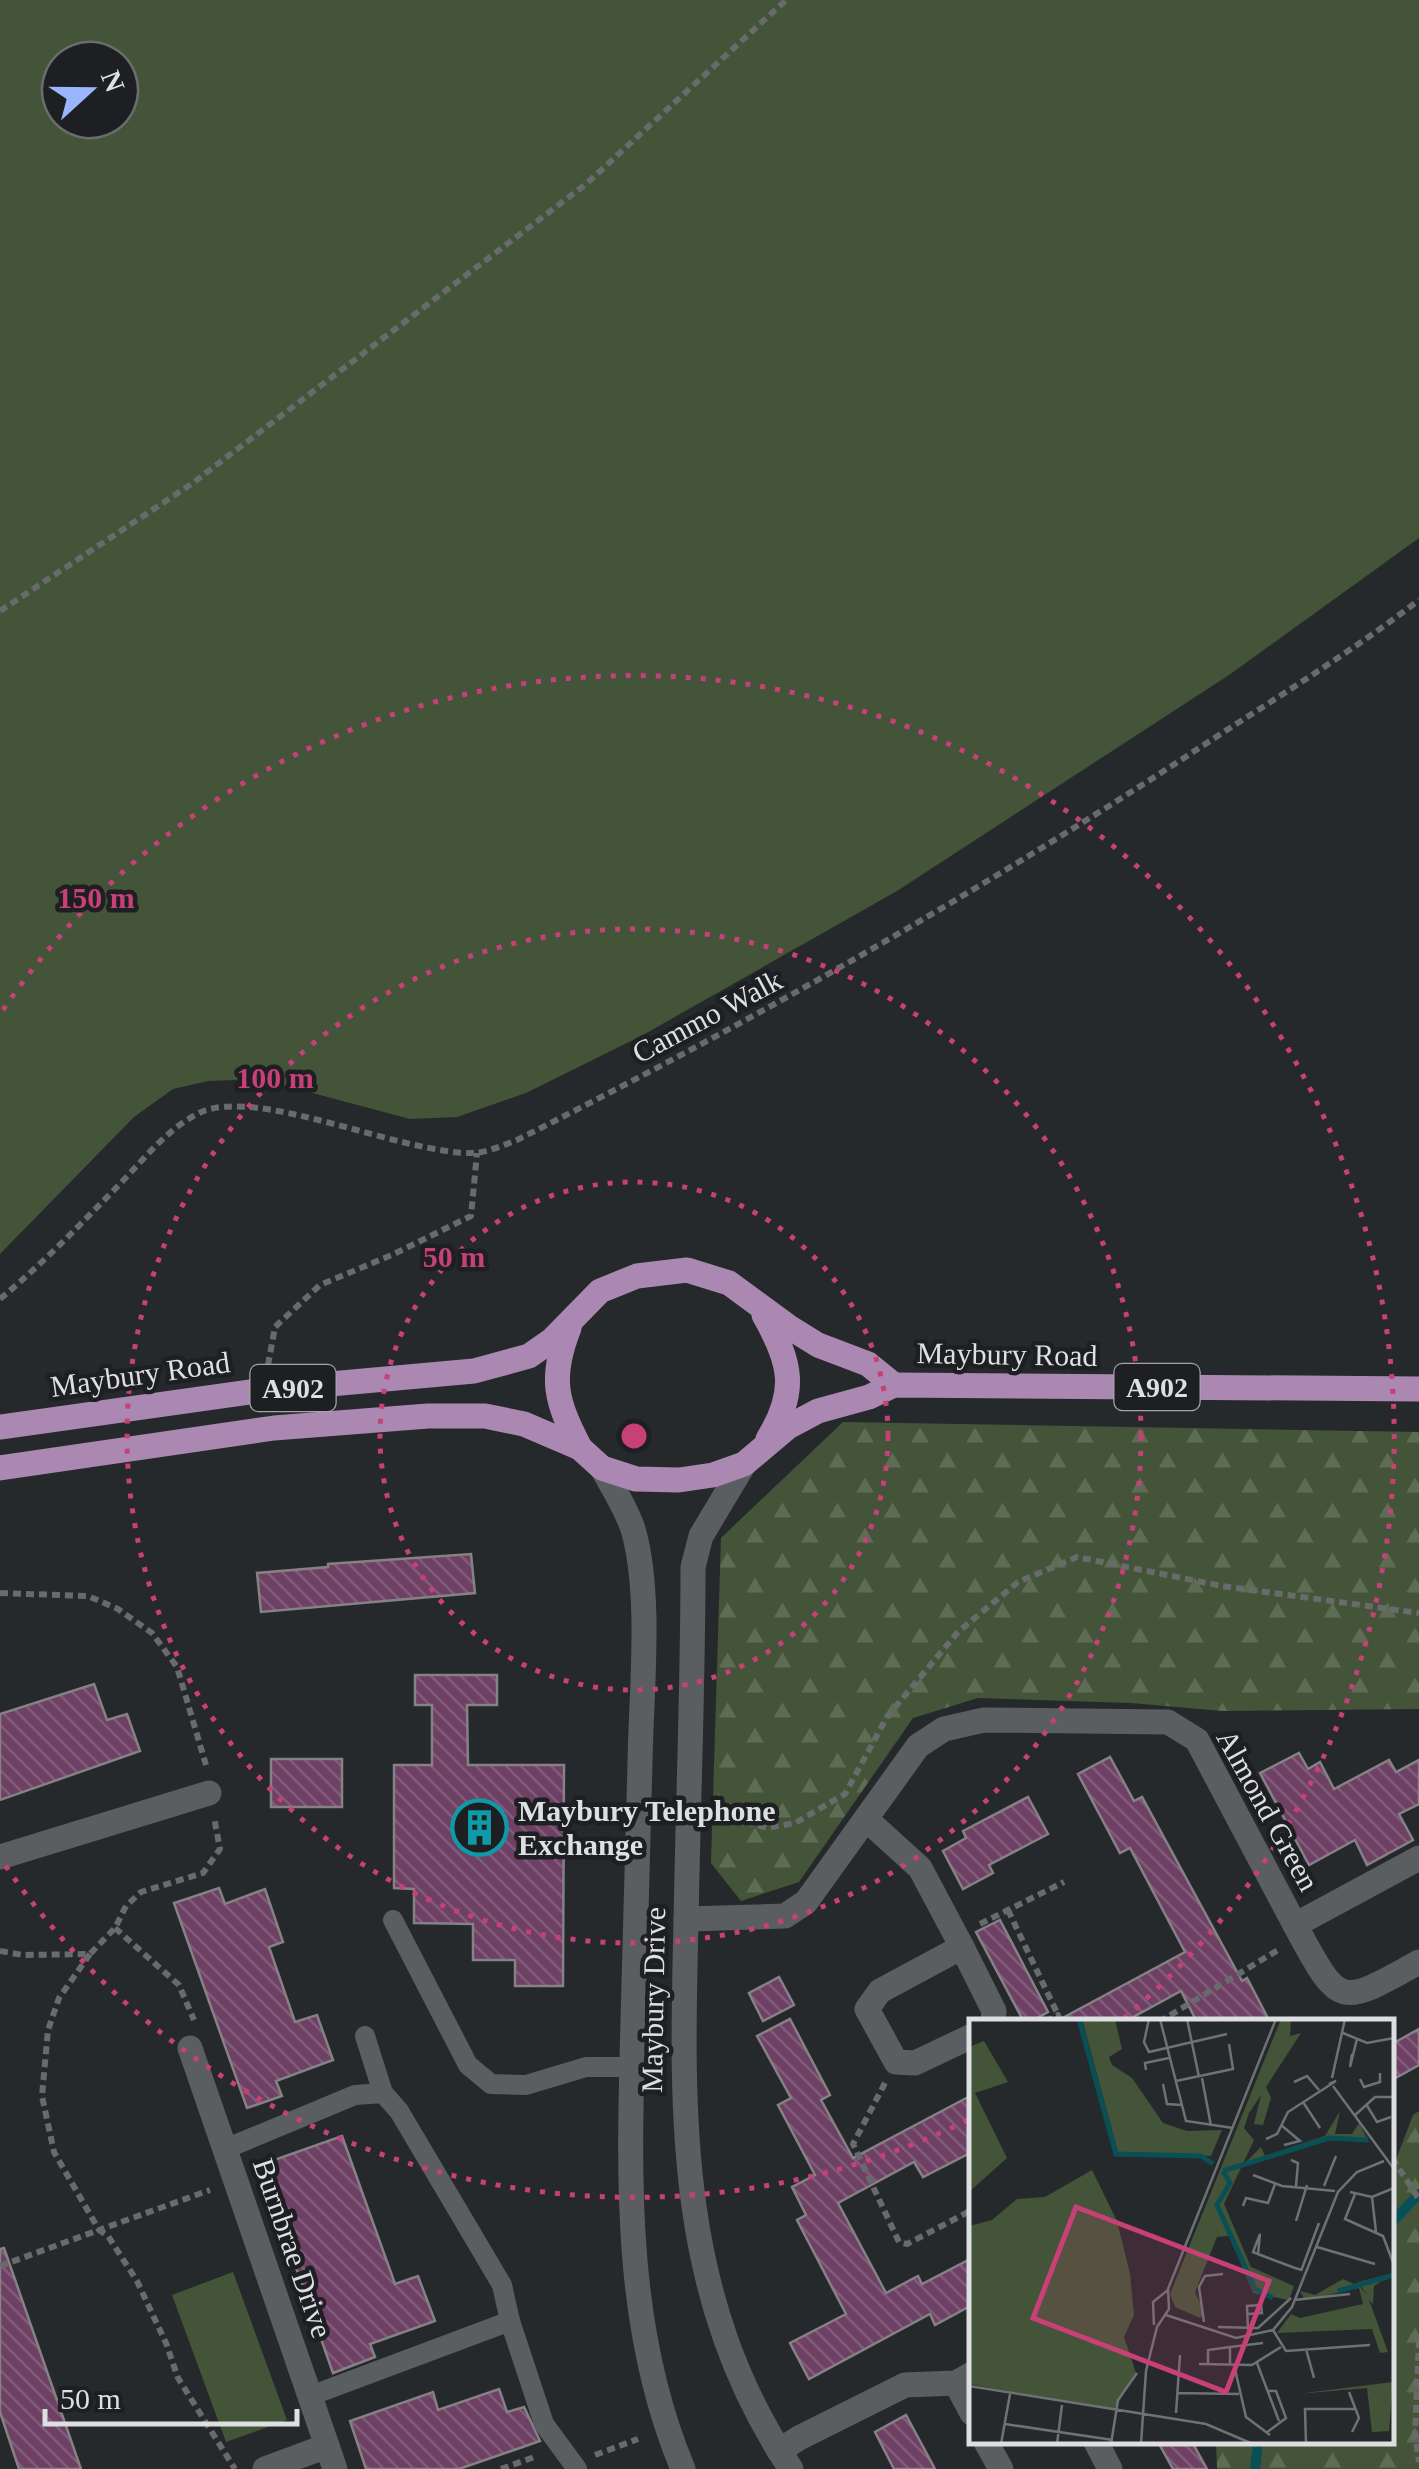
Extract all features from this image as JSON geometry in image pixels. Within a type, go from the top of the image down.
[{"type":"main road","name":"Maybury Road","points":[[0,1427],[264,1390],[474,1372],[529,1356],[552,1340],[600,1291],[637,1276],[687,1270],[729,1282],[818,1345],[868,1364],[894,1385]]},
{"type":"main road","name":"Maybury Road","points":[[754,1455],[782,1416],[790,1382],[782,1347],[759,1306]]},
{"type":"main road","name":"Maybury Road","points":[[573,1319],[559,1354],[555,1385],[561,1411],[580,1448]]},
{"type":"main road","name":"Maybury Road","points":[[0,1468],[274,1428],[428,1416],[486,1416],[524,1424],[580,1448],[602,1468],[636,1479],[680,1480],[713,1475],[754,1455],[788,1427],[818,1410],[894,1385],[1419,1389]]},
{"type":"street","name":"Maybury Drive","points":[[754,1455],[701,1536],[693,1567],[684,2108],[692,2213],[714,2306],[732,2354],[785,2460]]},
{"type":"street","name":"Maybury Drive","points":[[602,1468],[632,1527],[640,1562],[642,1632],[630,2128],[637,2288],[644,2346],[683,2469]]},
{"type":"street","name":"Almond Green","points":[[686,1919],[784,1916],[806,1902],[918,1746],[944,1729],[984,1720],[1168,1722],[1197,1740],[1320,1971],[1338,1990],[1351,1996],[1372,1989],[1419,1962]]},
{"type":"street","points":[[0,1857],[209,1793]]},
{"type":"street","points":[[866,1818],[920,1868],[994,2011],[993,2019]]},
{"type":"street","name":"Almond Green","points":[[1298,1930],[1419,1858]]},
{"type":"street","points":[[960,1941],[880,1990],[867,2009],[896,2062],[915,2063],[969,2037]]},
{"type":"street","name":"Burnbrae Drive","points":[[190,2048],[331,2457]]},
{"type":"street","points":[[785,2460],[800,2438],[904,2385],[964,2379]]},
{"type":"street","points":[[987,2444],[1001,2469]]},
{"type":"street","points":[[1097,2444],[1110,2469]]},
{"type":"street","points":[[264,2469],[331,2457]]},
{"type":"lane","points":[[393,1920],[468,2065],[490,2084],[526,2084],[586,2067],[632,2067]]},
{"type":"lane","points":[[364,2036],[383,2093],[400,2111],[502,2285],[544,2424],[577,2469]]},
{"type":"lane","points":[[224,2149],[354,2095],[383,2093]]},
{"type":"lane","points":[[310,2396],[510,2321]]},
{"type":"path","points":[[0,610],[190,485],[586,184],[786,0]]},
{"type":"path","name":"Cammo Walk","points":[[0,1299],[66,1239],[176,1126],[204,1110],[230,1106],[276,1111],[433,1150],[477,1153],[518,1140],[774,1007],[909,930],[1146,782],[1419,600]]},
{"type":"path","points":[[264,1390],[275,1327],[320,1285],[471,1216],[477,1153]]},
{"type":"path","points":[[689,1786],[709,1789],[743,1821],[767,1828],[795,1824],[845,1794],[887,1716],[958,1632],[1018,1582],[1077,1557],[1222,1586],[1419,1613]]},
{"type":"path","points":[[0,1593],[88,1596],[152,1633],[177,1667],[196,1723],[208,1771],[209,1793]]},
{"type":"path","points":[[220,1849],[204,1873],[140,1892],[126,1906],[116,1928],[90,1954],[59,1998],[48,2030],[42,2096],[54,2152],[99,2230],[108,2236],[138,2281],[178,2378],[235,2469]]},
{"type":"path","points":[[960,1941],[1008,1910],[1064,1882]]},
{"type":"path","points":[[1008,1910],[1059,2018]]},
{"type":"path","points":[[116,1928],[179,1984],[197,2027],[190,2048]]},
{"type":"path","points":[[1164,2019],[1298,1930]]},
{"type":"path","points":[[0,1951],[22,1955],[90,1954]]},
{"type":"path","points":[[896,2062],[853,2144],[899,2242],[907,2244],[969,2212]]},
{"type":"path","points":[[1394,2161],[1419,2199]]},
{"type":"path","points":[[0,2266],[235,2181]]},
{"type":"path","points":[[1419,2340],[1414,2434],[1419,2462]]},
{"type":"path","points":[[598,2451],[638,2440]]},
{"type":"green space","points":[[0,0],[1419,0],[1419,538],[1229,675],[897,891],[643,1035],[526,1093],[457,1117],[410,1119],[260,1079],[208,1081],[173,1089],[134,1117],[0,1254]]},
{"type":"green space","points":[[843,1422],[1419,1432],[1419,1709],[1223,1711],[1131,1703],[978,1698],[913,1718],[799,1882],[741,1901],[711,1863],[721,1538]]},
{"type":"green space","points":[[1419,2111],[1419,2469],[1217,2469],[1216,2444],[1394,2444],[1394,2165],[1413,2115]]},
{"type":"green space","points":[[233,2272],[287,2420],[226,2442],[172,2295]]},
{"type":"building","points":[[471,1554],[475,1593],[261,1612],[257,1573]]},
{"type":"building","name":"Maybury Telephone Exchange","points":[[415,1675],[497,1675],[497,1705],[467,1705],[468,1765],[564,1765],[563,1986],[515,1986],[515,1960],[473,1960],[473,1924],[414,1923],[414,1889],[394,1888],[394,1765],[432,1765],[432,1705],[415,1705]]},
{"type":"building","points":[[94,1684],[107,1720],[127,1714],[140,1751],[0,1800],[0,1714]]},
{"type":"building","points":[[1299,1753],[1308,1769],[1320,1762],[1334,1789],[1389,1760],[1396,1772],[1419,1760],[1419,1804],[1399,1814],[1413,1840],[1367,1865],[1355,1840],[1309,1865],[1260,1773]]},
{"type":"building","points":[[1110,1757],[1134,1801],[1142,1797],[1242,1981],[1247,1978],[1268,2019],[1195,2019],[1181,1991],[1130,2019],[1061,2019],[1185,1952],[1130,1848],[1120,1853],[1078,1774]]},
{"type":"building","points":[[271,1759],[342,1759],[342,1807],[271,1807]]},
{"type":"building","points":[[1028,1797],[1048,1834],[989,1865],[993,1873],[963,1889],[943,1851],[966,1838],[963,1831]]},
{"type":"building","points":[[219,1888],[225,1904],[265,1889],[283,1942],[269,1947],[295,2022],[317,2015],[333,2060],[276,2081],[282,2096],[247,2108],[174,1903]]},
{"type":"building","points":[[1000,1920],[1048,2012],[1035,2019],[1022,2019],[976,1932]]},
{"type":"building","points":[[779,1977],[794,2005],[763,2021],[749,1993]]},
{"type":"building","points":[[790,2019],[830,2095],[821,2100],[853,2158],[969,2097],[969,2154],[923,2177],[914,2162],[838,2203],[886,2293],[918,2276],[922,2284],[969,2260],[969,2307],[935,2325],[930,2314],[809,2379],[790,2343],[846,2314],[797,2220],[806,2215],[792,2187],[815,2175],[778,2105],[791,2098],[757,2036]]},
{"type":"building","points":[[1419,2029],[1419,2065],[1394,2079],[1394,2043]]},
{"type":"building","points":[[342,2136],[395,2284],[418,2276],[435,2321],[370,2344],[375,2357],[333,2373],[260,2165]]},
{"type":"building","points":[[4,2248],[81,2469],[19,2469],[0,2412],[0,2249]]},
{"type":"building","points":[[499,2389],[507,2412],[524,2407],[540,2441],[459,2469],[366,2469],[350,2421],[433,2392],[438,2410]]},
{"type":"building","points":[[906,2415],[935,2469],[894,2469],[875,2432]]},
{"type":"building","points":[[1159,2444],[1193,2444],[1207,2469],[1173,2469]]},
{"type":"waterway","points":[[1394,2220],[1419,2194]]},
{"type":"waterway","points":[[1255,2469],[1258,2444]]},
{"type":"place","name":"Maybury Telephone Exchange","points":[[479,1827]]}]
